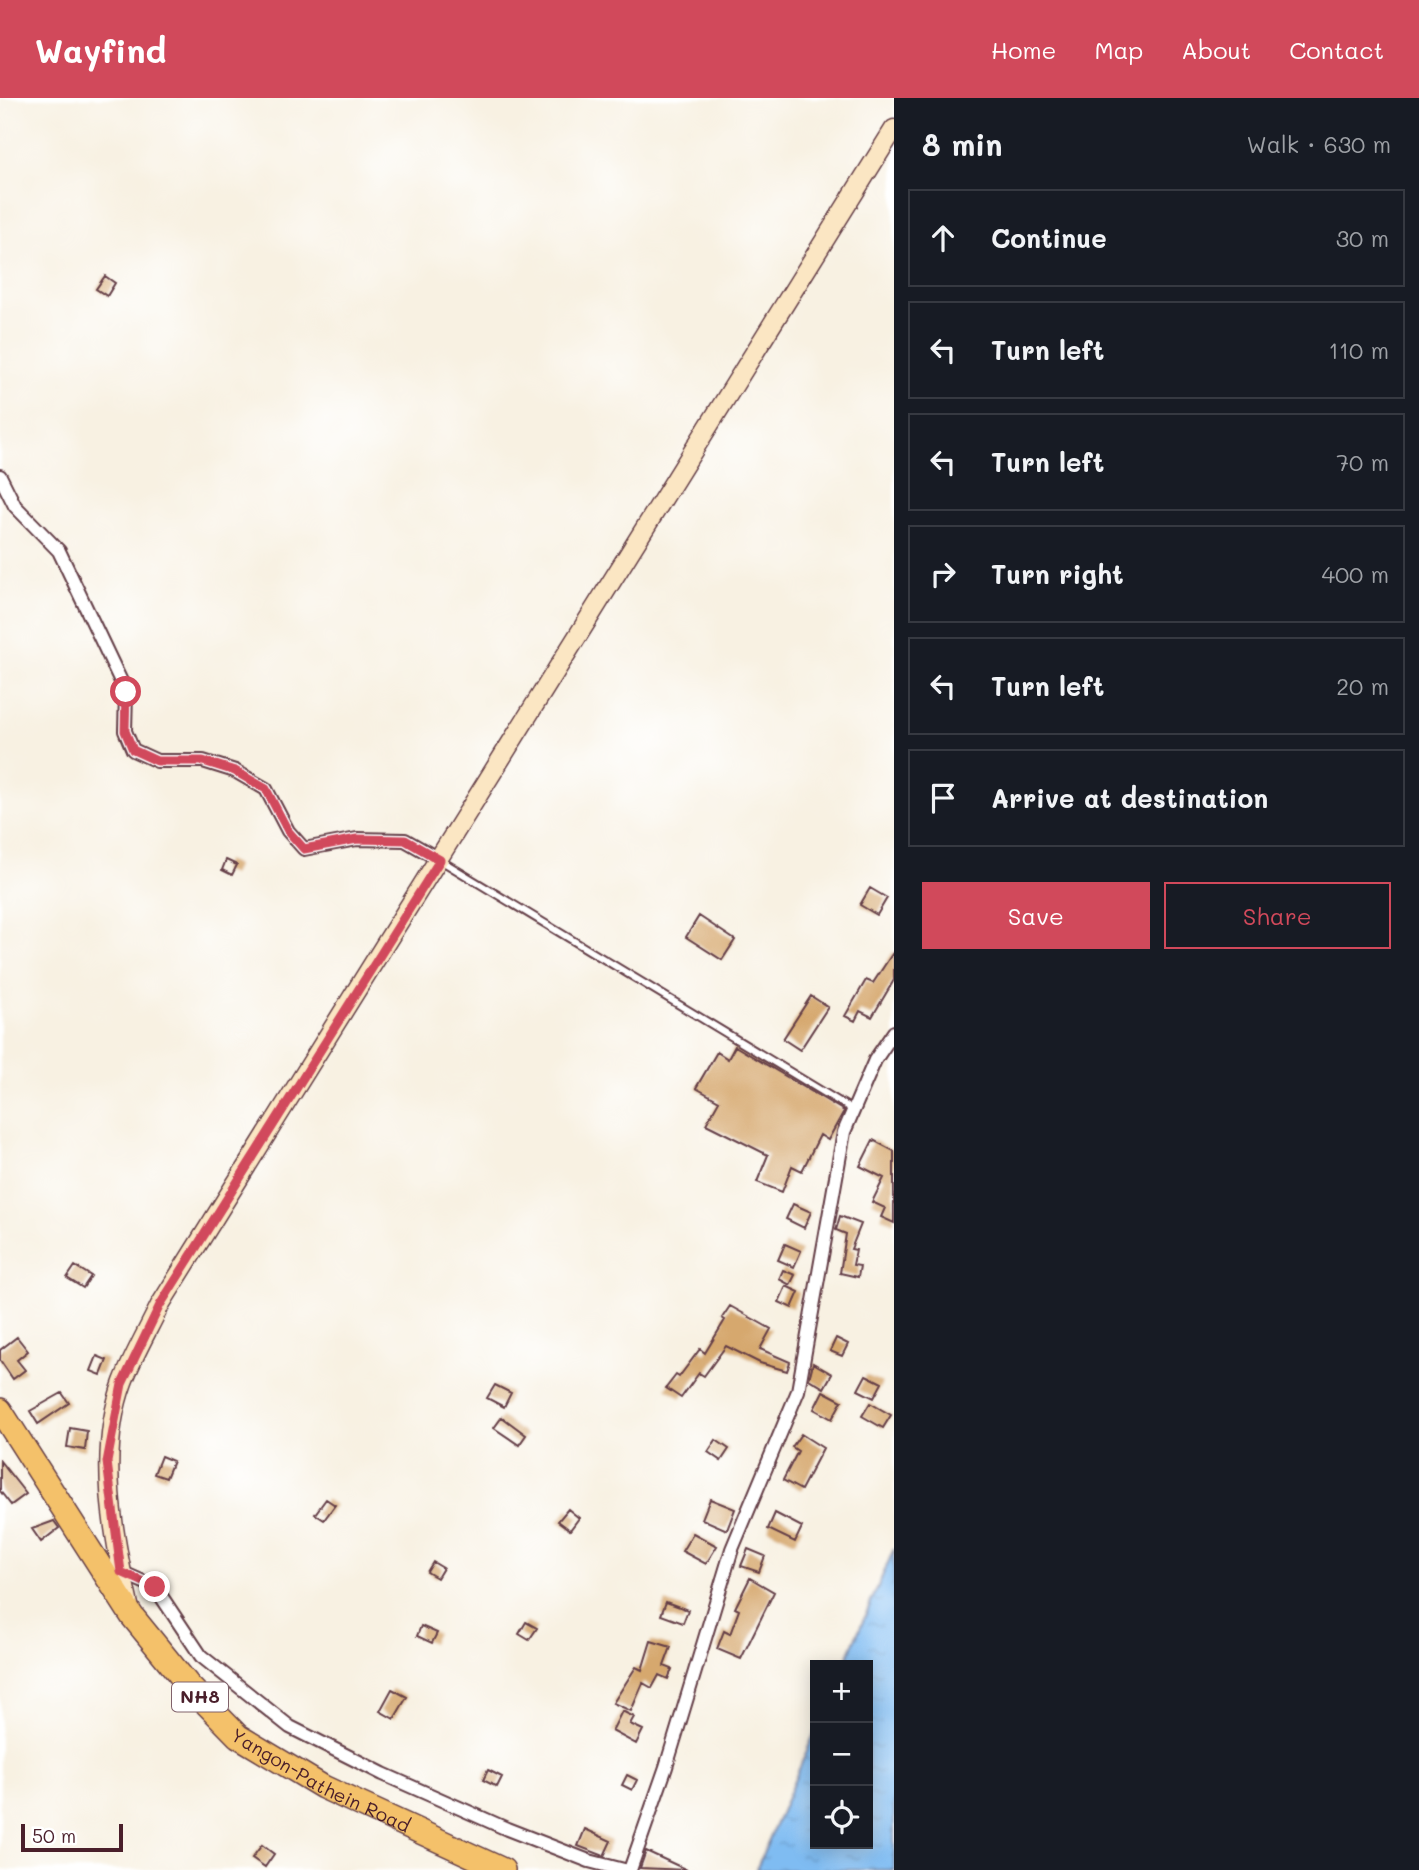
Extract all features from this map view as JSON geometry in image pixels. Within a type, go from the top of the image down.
[{"type":"highway","name":"Yangon-Pathein Road","points":[[0,1410],[132,1616],[189,1686],[238,1736],[323,1787],[503,1870]]},
{"type":"street","points":[[132,1616],[121,1572],[107,1462],[122,1384],[160,1305],[894,129]]},
{"type":"street","points":[[0,476],[15,506],[59,551],[126,692],[125,731],[133,750],[157,761],[203,761],[235,771],[266,789],[288,831],[304,849],[357,839],[405,840],[440,860]]},
{"type":"street","points":[[630,1870],[667,1767],[732,1549],[798,1391],[844,1132],[875,1060],[894,1031]]},
{"type":"street","points":[[121,1572],[155,1587],[201,1656],[290,1727],[383,1774],[507,1829],[589,1861],[624,1870]]},
{"type":"lane","points":[[440,860],[853,1110]]},
{"type":"water","points":[[894,1549],[894,1870],[756,1870],[810,1744],[810,1849],[873,1849],[873,1660],[846,1660]]},
{"type":"building","points":[[105,276],[115,283],[107,296],[96,289]]},
{"type":"building","points":[[226,860],[237,865],[232,875],[222,870]]},
{"type":"building","points":[[870,888],[887,898],[877,915],[860,905]]},
{"type":"building","points":[[699,916],[735,940],[722,960],[686,937]]},
{"type":"building","points":[[894,951],[894,980],[872,1017],[860,1011],[855,1021],[845,1016],[866,980],[873,983]]},
{"type":"building","points":[[811,996],[828,1007],[800,1050],[783,1039]]},
{"type":"building","points":[[735,1046],[844,1111],[828,1140],[820,1135],[802,1171],[792,1166],[782,1192],[757,1182],[768,1155],[706,1124],[719,1101],[696,1088],[717,1052],[728,1059]]},
{"type":"building","points":[[873,1140],[894,1151],[894,1223],[881,1217],[885,1208],[872,1202],[884,1178],[860,1166]]},
{"type":"building","points":[[793,1204],[811,1212],[804,1228],[786,1219]]},
{"type":"building","points":[[840,1216],[861,1224],[851,1249],[856,1250],[853,1265],[860,1266],[858,1277],[840,1273],[846,1234],[836,1230]]},
{"type":"building","points":[[785,1244],[801,1251],[794,1267],[778,1260]]},
{"type":"building","points":[[75,1266],[91,1276],[83,1288],[67,1278]]},
{"type":"building","points":[[783,1270],[795,1275],[790,1285],[779,1279]]},
{"type":"building","points":[[786,1286],[799,1292],[792,1308],[779,1302]]},
{"type":"building","points":[[730,1306],[771,1329],[760,1349],[790,1362],[787,1371],[760,1363],[726,1346],[704,1376],[699,1373],[681,1398],[666,1388],[676,1375],[679,1377],[700,1349],[705,1353],[725,1320],[722,1318]]},
{"type":"building","points":[[17,1337],[28,1351],[17,1360],[25,1370],[13,1379],[0,1360],[0,1350]]},
{"type":"building","points":[[836,1338],[848,1344],[842,1356],[830,1351]]},
{"type":"building","points":[[97,1356],[107,1360],[101,1375],[91,1371]]},
{"type":"building","points":[[813,1363],[832,1374],[824,1388],[809,1379]]},
{"type":"building","points":[[866,1375],[882,1383],[874,1398],[858,1390]]},
{"type":"building","points":[[495,1385],[511,1393],[504,1407],[487,1398]]},
{"type":"building","points":[[823,1391],[842,1401],[832,1419],[814,1409]]},
{"type":"building","points":[[62,1393],[69,1403],[38,1424],[30,1411]]},
{"type":"building","points":[[870,1403],[891,1415],[883,1428],[862,1416]]},
{"type":"building","points":[[502,1417],[526,1435],[519,1445],[494,1428]]},
{"type":"building","points":[[70,1428],[87,1431],[85,1450],[67,1447]]},
{"type":"building","points":[[801,1434],[823,1448],[801,1490],[783,1480],[798,1451],[792,1447]]},
{"type":"building","points":[[716,1440],[729,1449],[721,1461],[708,1452]]},
{"type":"building","points":[[161,1456],[173,1461],[166,1478],[154,1474]]},
{"type":"building","points":[[0,1461],[26,1494],[11,1505],[0,1491]]},
{"type":"building","points":[[326,1499],[335,1505],[324,1520],[315,1514]]},
{"type":"building","points":[[710,1499],[735,1509],[727,1530],[702,1519]]},
{"type":"building","points":[[568,1509],[579,1518],[570,1530],[558,1521]]},
{"type":"building","points":[[775,1513],[802,1527],[795,1542],[768,1529]]},
{"type":"building","points":[[54,1521],[59,1528],[41,1542],[32,1529]]},
{"type":"building","points":[[693,1533],[717,1546],[706,1564],[682,1551]]},
{"type":"building","points":[[748,1549],[765,1556],[759,1572],[741,1566]]},
{"type":"building","points":[[433,1562],[443,1568],[437,1578],[427,1572]]},
{"type":"building","points":[[750,1578],[774,1592],[741,1659],[717,1649],[724,1631],[730,1634],[739,1610],[735,1608]]},
{"type":"building","points":[[666,1602],[688,1610],[683,1623],[661,1615]]},
{"type":"building","points":[[526,1622],[537,1628],[529,1640],[519,1634]]},
{"type":"building","points":[[421,1626],[437,1633],[432,1643],[417,1636]]},
{"type":"building","points":[[651,1641],[671,1647],[664,1666],[672,1669],[668,1679],[659,1675],[652,1688],[643,1683],[631,1711],[613,1703],[636,1667],[642,1670]]},
{"type":"building","points":[[392,1689],[407,1697],[394,1719],[380,1711]]},
{"type":"building","points":[[622,1711],[634,1717],[630,1724],[643,1730],[636,1744],[612,1731]]},
{"type":"building","points":[[488,1770],[502,1777],[497,1787],[483,1780]]},
{"type":"building","points":[[627,1775],[637,1780],[632,1790],[622,1785]]},
{"type":"building","points":[[585,1829],[611,1841],[604,1856],[578,1846]]},
{"type":"building","points":[[262,1845],[274,1854],[265,1867],[252,1858]]},
{"type":"building","points":[[646,1851],[687,1870],[640,1868]]},
{"type":"route","points":[[126,692],[125,731],[133,750],[157,761],[203,761],[235,771],[266,789],[288,831],[304,849],[321,848],[357,839],[405,840],[440,860],[160,1305],[122,1384],[107,1462],[121,1572],[155,1587]]}]
